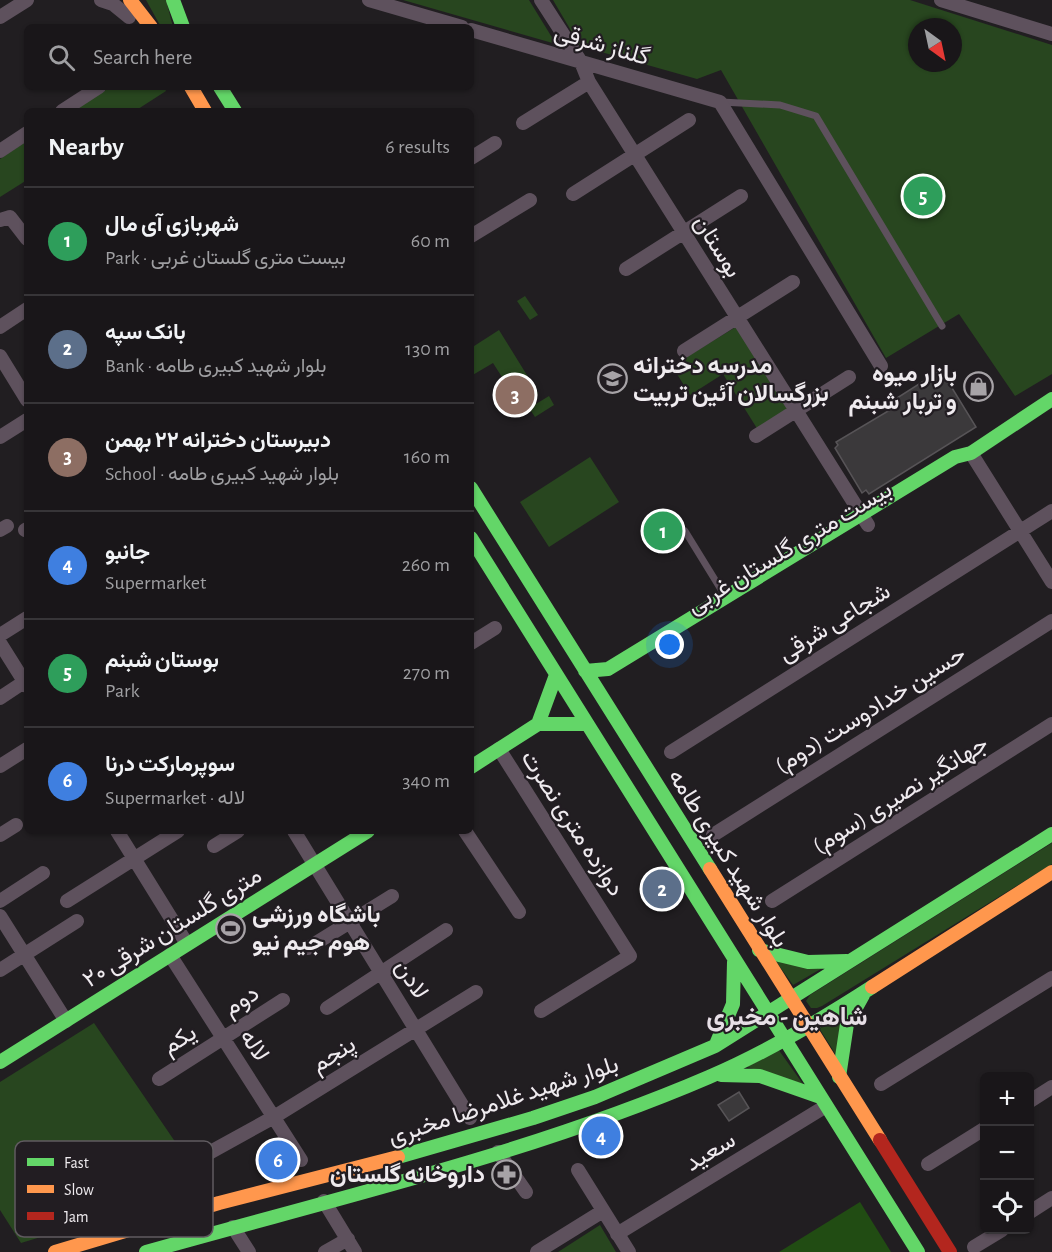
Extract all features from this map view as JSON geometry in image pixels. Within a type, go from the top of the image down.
[{"type":"main road","points":[[129,0],[149,24]]},
{"type":"main road","points":[[138,0],[150,24]]},
{"type":"main road","points":[[175,0],[181,24]]},
{"type":"main road","points":[[192,90],[204,108]]},
{"type":"main road","points":[[222,90],[233,108]]},
{"type":"main road","name":"بیست متری گلستان غربی","points":[[609,690],[955,457],[970,453],[1052,399]]},
{"type":"main road","name":"بلوار شهید کبیری طامه","points":[[474,493],[585,671],[609,690],[759,950],[950,1252]]},
{"type":"main road","name":"بیست متری گلستان غربی","points":[[585,671],[608,669],[725,596],[864,520]]},
{"type":"main road","name":"بلوار شهید کبیری طامه","points":[[474,543],[918,1252]]},
{"type":"main road","points":[[538,724],[556,675]]},
{"type":"main road","points":[[474,765],[538,724],[587,724]]},
{"type":"main road","name":"۲۰ متری گلستان شرقی","points":[[0,1062],[363,834]]},
{"type":"main road","name":"بلوار شهید غلامرضا مخبری","points":[[213,1205],[374,1164],[542,1116],[605,1094],[715,1046],[1052,834]]},
{"type":"main road","name":"بلوار شهید غلامرضا مخبری","points":[[213,1233],[498,1152],[634,1107],[710,1077],[807,1026],[868,990],[1052,872]]},
{"type":"main road","points":[[759,950],[808,962],[849,960]]},
{"type":"main road","points":[[715,1046],[729,1022],[736,1001],[734,960]]},
{"type":"main road","points":[[839,1077],[845,1029],[856,1003],[868,990]]},
{"type":"main road","points":[[710,1077],[741,1073],[771,1076],[823,1102]]},
{"type":"main road","name":"بلوار شهید غلامرضا مخبری","points":[[55,1252],[105,1237]]},
{"type":"main road","name":"بلوار شهید غلامرضا مخبری","points":[[146,1252],[198,1237]]},
{"type":"street","points":[[0,17],[27,0]]},
{"type":"street","points":[[100,0],[113,4],[129,17]]},
{"type":"street","points":[[369,0],[450,24]]},
{"type":"street","name":"بوستان","points":[[541,0],[582,62],[589,82],[864,520]]},
{"type":"street","points":[[940,0],[1052,34]]},
{"type":"street","points":[[979,0],[988,15]]},
{"type":"street","name":"گلناز شرقی","points":[[474,31],[720,102]]},
{"type":"street","points":[[523,123],[589,82]]},
{"type":"street","points":[[67,108],[94,90]]},
{"type":"street","points":[[720,102],[881,366]]},
{"type":"street","points":[[573,194],[689,120]]},
{"type":"street","points":[[0,151],[24,135]]},
{"type":"street","points":[[474,156],[495,143]]},
{"type":"street","points":[[626,269],[741,196]]},
{"type":"street","points":[[474,234],[530,200]]},
{"type":"street","points":[[5,218],[16,221],[24,234]]},
{"type":"street","points":[[684,351],[793,282]]},
{"type":"street","points":[[0,327],[24,311]]},
{"type":"street","points":[[0,356],[24,395]]},
{"type":"street","points":[[756,436],[849,377]]},
{"type":"street","points":[[0,437],[24,422]]},
{"type":"street","points":[[970,453],[1052,582]]},
{"type":"street","name":"شجاعی شرقی","points":[[671,752],[1052,511]]},
{"type":"street","points":[[0,635],[24,620]]},
{"type":"street","name":"حسین خدادوست (دوم)","points":[[713,835],[1052,621]]},
{"type":"street","points":[[474,641],[495,628]]},
{"type":"street","points":[[0,643],[24,680]]},
{"type":"street","points":[[0,698],[24,684]]},
{"type":"street","name":"جهانگیر نصیری (سوم)","points":[[772,901],[1052,724]]},
{"type":"street","name":"دوازده متری نصرت","points":[[499,749],[630,956],[542,1011]]},
{"type":"street","points":[[0,766],[24,751]]},
{"type":"street","points":[[0,835],[16,825]]},
{"type":"street","points":[[119,834],[188,944]]},
{"type":"street","points":[[67,900],[173,834]]},
{"type":"street","points":[[214,846],[233,834]]},
{"type":"street","name":"لادن","points":[[296,834],[470,1118]]},
{"type":"street","points":[[467,834],[519,912]]},
{"type":"street","points":[[0,901],[43,873]]},
{"type":"street","points":[[308,948],[392,896]]},
{"type":"street","points":[[0,916],[66,1021]]},
{"type":"street","points":[[0,970],[77,921]]},
{"type":"street","points":[[327,1008],[380,971],[446,930]]},
{"type":"street","name":"لاله","points":[[170,955],[301,1160]]},
{"type":"street","points":[[881,1084],[1052,978]]},
{"type":"street","name":"پنجم","points":[[213,1151],[274,1117],[476,992]]},
{"type":"street","name":"دوم","points":[[224,1038],[283,1000]]},
{"type":"street","name":"یکم","points":[[159,1079],[224,1038]]},
{"type":"street","points":[[1034,1098],[1052,1087]]},
{"type":"street","name":"سعید","points":[[618,1234],[823,1102]]},
{"type":"street","points":[[928,1164],[980,1132]]},
{"type":"street","points":[[498,1152],[526,1192]]},
{"type":"street","points":[[578,1170],[629,1252]]},
{"type":"street","points":[[1034,1209],[1052,1198]]},
{"type":"street","points":[[324,1201],[356,1252]]},
{"type":"street","points":[[537,1252],[603,1211]]},
{"type":"street","points":[[233,1227],[249,1252]]},
{"type":"street","points":[[974,1246],[995,1234]]},
{"type":"street","points":[[325,1252],[348,1239]]},
{"type":"lane","points":[[720,102],[780,105],[816,116],[942,326]]},
{"type":"lane","points":[[685,531],[725,596]]},
{"type":"green space","points":[[146,0],[166,0],[172,24],[159,24]]},
{"type":"green space","points":[[403,0],[529,0],[556,44]]},
{"type":"green space","points":[[553,0],[910,0],[1052,45],[1052,374],[1015,396],[959,314],[886,358],[721,70],[697,79],[580,46]]},
{"type":"green space","points":[[105,90],[166,91],[140,108],[78,108]]},
{"type":"green space","points":[[24,143],[24,182],[0,197],[0,159]]},
{"type":"green space","points":[[525,296],[538,315],[530,320],[517,301]]},
{"type":"green space","points":[[739,325],[792,409],[758,430],[723,374],[690,395],[672,366]]},
{"type":"green space","points":[[499,330],[538,393],[520,405],[493,363],[474,374],[474,346]]},
{"type":"green space","points":[[549,396],[554,405],[535,417],[531,411],[528,413],[526,410]]},
{"type":"green space","points":[[590,457],[619,502],[549,547],[520,502]]},
{"type":"green space","points":[[1052,843],[1052,864],[822,1006],[811,1008],[806,1001],[810,995]]},
{"type":"green space","points":[[772,956],[826,966],[793,985]]},
{"type":"green space","points":[[849,1010],[838,1058],[819,1028]]},
{"type":"green space","points":[[94,1023],[175,1141],[15,1141],[15,1234],[0,1210],[0,1082]]},
{"type":"green space","points":[[778,1049],[803,1084],[747,1067]]},
{"type":"green space","points":[[860,1202],[891,1252],[779,1252]]},
{"type":"green space","points":[[600,1225],[616,1252],[558,1252]]},
{"type":"green space","points":[[17,1237],[41,1237],[21,1243]]},
{"type":"building","points":[[941,370],[976,427],[869,494],[866,490],[862,493],[835,448],[838,445],[836,442],[895,407],[897,398]]},
{"type":"building","points":[[739,1092],[749,1108],[729,1121],[718,1105]]},
{"type":"traffic: fast","points":[[173,0],[182,24]]},
{"type":"traffic: fast","points":[[222,90],[233,108]]},
{"type":"traffic: fast","points":[[585,671],[608,669],[955,457],[971,453],[1052,399]]},
{"type":"traffic: fast","points":[[474,493],[710,869]]},
{"type":"traffic: fast","points":[[474,543],[918,1252]]},
{"type":"traffic: fast","points":[[538,724],[556,675]]},
{"type":"traffic: fast","points":[[474,765],[538,724],[587,724]]},
{"type":"traffic: fast","points":[[0,1062],[363,834]]},
{"type":"traffic: fast","points":[[398,1157],[533,1118],[595,1097],[715,1046],[1052,834]]},
{"type":"traffic: fast","points":[[759,950],[808,962],[847,961]]},
{"type":"traffic: fast","points":[[717,1042],[733,1004],[734,962]]},
{"type":"traffic: fast","points":[[213,1234],[430,1174],[572,1129],[641,1104],[709,1077],[772,1047],[872,987]]},
{"type":"traffic: fast","points":[[839,1077],[847,1024],[863,995]]},
{"type":"traffic: fast","points":[[721,1075],[760,1076],[820,1097]]},
{"type":"traffic: fast","points":[[146,1252],[201,1237]]},
{"type":"traffic: slow","points":[[130,0],[149,24]]},
{"type":"traffic: slow","points":[[193,90],[203,108]]},
{"type":"traffic: slow","points":[[710,869],[880,1140]]},
{"type":"traffic: slow","points":[[872,987],[1052,872]]},
{"type":"traffic: slow","points":[[213,1205],[398,1157]]},
{"type":"traffic: slow","points":[[55,1252],[105,1237]]},
{"type":"traffic: jam","points":[[880,1140],[950,1252]]},
{"type":"place","name":"بوستان شبنم","points":[[923,196]]},
{"type":"place","name":"مدرسه دخترانه بزرگسالان آئین تربیت","points":[[612,379]]},
{"type":"place","name":"بازار میوه و تربار شبنم","points":[[978,387]]},
{"type":"place","name":"دبیرستان دخترانه ۲۲ بهمن","points":[[515,395]]},
{"type":"place","name":"شهربازی آی مال","points":[[663,531]]},
{"type":"place","name":"بانک سپه","points":[[662,889]]},
{"type":"place","name":"باشگاه ورزشی هوم جیم نیو","points":[[231,928]]},
{"type":"place","name":"جانبو","points":[[601,1136]]},
{"type":"place","name":"سوپرمارکت درنا","points":[[278,1160]]},
{"type":"place","name":"داروخانه گلستان","points":[[506,1174]]},
{"type":"district","name":"شاهین - مخبری","points":[[787,1016]]}]
